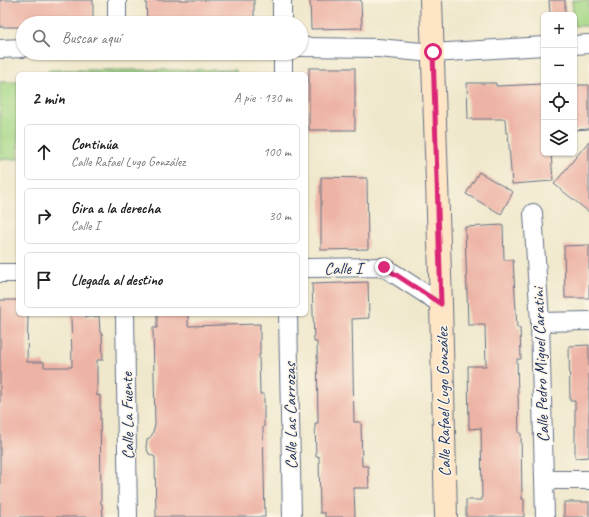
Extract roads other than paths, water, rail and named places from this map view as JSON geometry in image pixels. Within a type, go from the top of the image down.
[{"type":"street","points":[[116,0],[117,16]]},
{"type":"street","points":[[282,0],[282,16]]},
{"type":"street","name":"Calle Rafael Lugo González","points":[[431,0],[446,517]]},
{"type":"street","points":[[577,44],[589,44]]},
{"type":"street","points":[[308,47],[378,48],[433,52],[541,46]]},
{"type":"street","points":[[0,49],[16,48]]},
{"type":"street","points":[[283,60],[283,72]]},
{"type":"street","name":"Calle Pedro Miguel Caratini","points":[[533,213],[540,322],[545,517]]},
{"type":"street","name":"Calle I","points":[[308,268],[384,267],[441,304]]},
{"type":"street","points":[[0,273],[16,273]]},
{"type":"street","name":"Calle La Fuente","points":[[125,316],[128,517]]},
{"type":"street","name":"Calle Las Carrozas","points":[[288,316],[292,517]]},
{"type":"street","points":[[540,322],[589,321]]},
{"type":"street","points":[[544,480],[589,480]]}]
